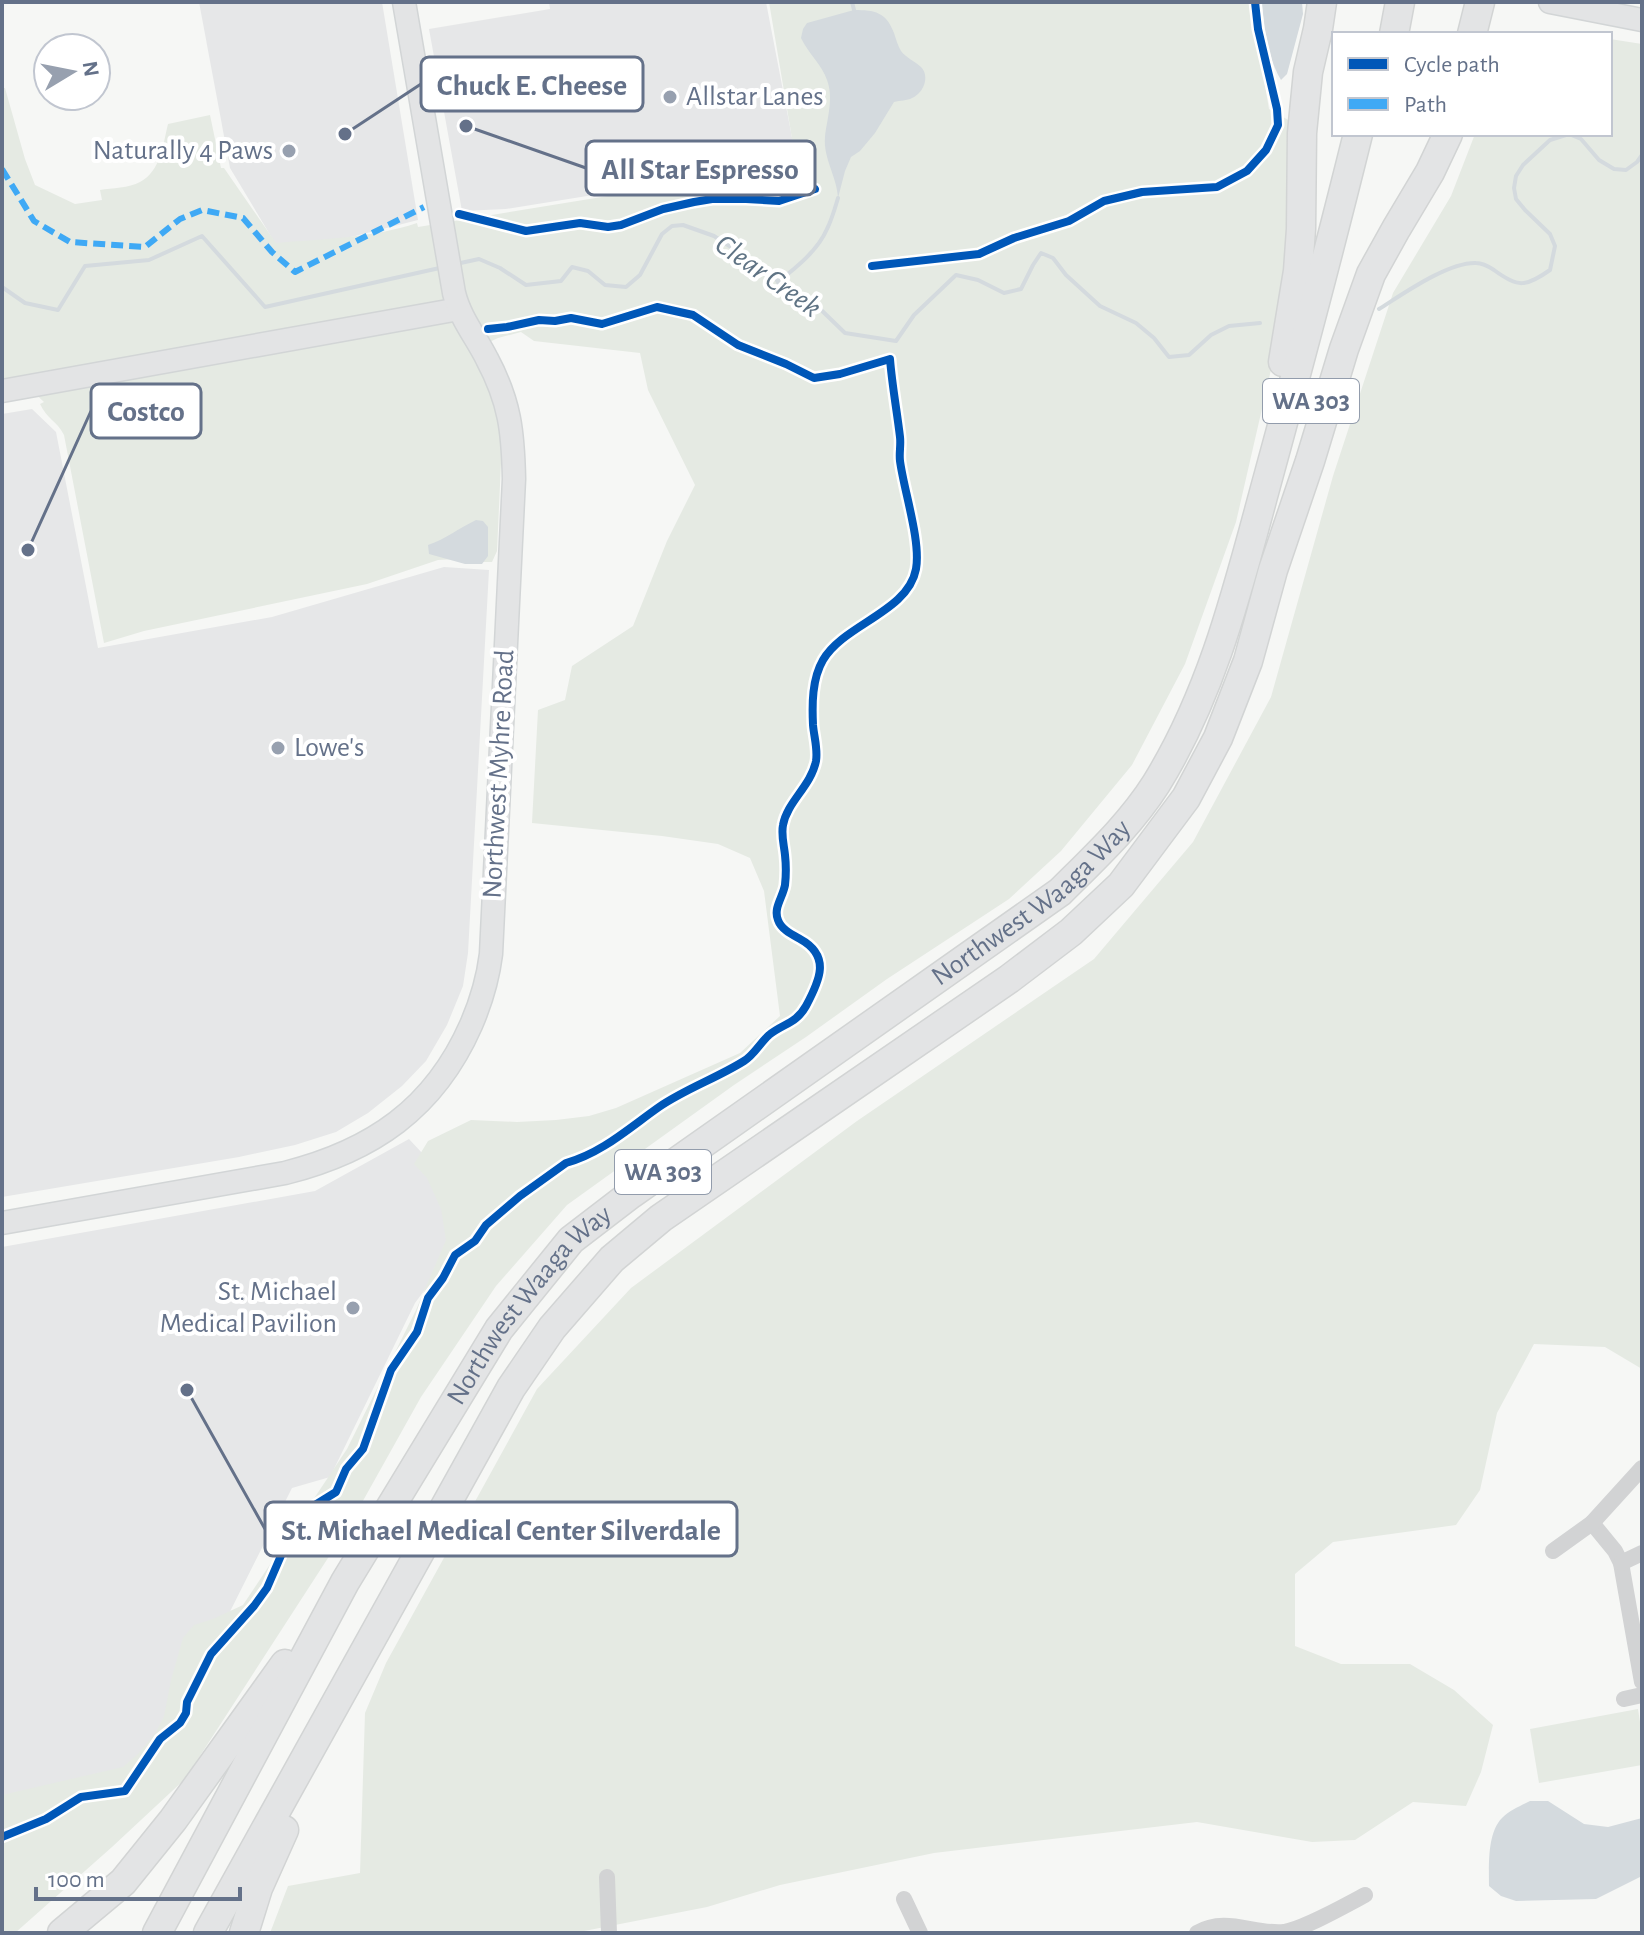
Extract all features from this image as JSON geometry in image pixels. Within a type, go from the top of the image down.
[{"type":"highway","points":[[1259,511],[1298,271],[1302,133],[1308,72],[1322,2]]},
{"type":"highway","points":[[1472,32],[1480,2]]},
{"type":"highway","name":"WA 303","points":[[1259,511],[1358,136]]},
{"type":"highway","name":"WA 303","points":[[1273,570],[1326,335],[1376,136]]},
{"type":"highway","points":[[1273,570],[1371,274],[1430,172],[1447,136]]},
{"type":"highway","name":"Northwest Waaga Way","points":[[157,1933],[345,1582],[499,1329],[571,1240],[631,1194],[1060,892],[1113,841],[1155,785],[1192,719],[1221,643],[1259,511]]},
{"type":"highway","name":"Northwest Waaga Way","points":[[208,1933],[511,1388],[552,1328],[612,1259],[661,1218],[1009,979],[1071,932],[1121,885],[1186,798],[1218,738],[1248,661],[1273,570]]},
{"type":"highway","points":[[62,1933],[123,1882],[173,1820],[345,1582]]},
{"type":"highway","points":[[244,1933],[262,1878],[375,1631]]},
{"type":"street","name":"Northwest Myhre Road","points":[[2,1223],[285,1173],[339,1156],[373,1139],[411,1112],[431,1091],[465,1038],[483,991],[491,954],[514,470],[512,427],[503,391],[459,309],[404,2]]},
{"type":"street","points":[[1550,2],[1635,18]]},
{"type":"street","points":[[2,391],[459,309]]},
{"type":"street","points":[[1553,1551],[1592,1523],[1642,1468]]},
{"type":"street","points":[[1592,1523],[1621,1563],[1642,1682]]},
{"type":"street","points":[[1621,1563],[1642,1553]]},
{"type":"street","points":[[1624,1699],[1642,1695]]},
{"type":"street","points":[[607,1877],[609,1933]]},
{"type":"street","points":[[1197,1933],[1226,1925],[1283,1932],[1365,1895]]},
{"type":"street","points":[[904,1899],[920,1933]]},
{"type":"shaded area","points":[[199,2],[382,2],[418,220],[296,251],[275,243],[230,168]]},
{"type":"shaded area","points":[[549,2],[766,2],[799,174],[587,196],[506,209],[462,211],[429,29],[550,9]]},
{"type":"shaded area","points":[[769,2],[1251,2],[1269,109],[1290,121],[1287,300],[1236,522],[1185,664],[1132,765],[1061,851],[1009,899],[887,979],[567,1205],[496,1286],[421,1397],[350,1524],[185,1779],[15,1933],[2,1933],[2,1795],[123,1767],[138,1754],[156,1732],[164,1716],[183,1638],[194,1625],[243,1605],[347,1449],[416,1310],[446,1240],[441,1209],[427,1178],[414,1164],[428,1141],[471,1120],[556,1120],[589,1116],[616,1108],[740,1053],[780,1016],[764,891],[750,858],[718,844],[532,823],[538,710],[565,700],[572,666],[633,626],[667,541],[695,485],[648,390],[640,353],[534,341],[521,332],[481,346],[514,461],[501,463],[497,551],[492,562],[438,560],[367,584],[144,631],[104,643],[64,435],[43,409],[40,404],[44,402],[27,386],[2,391],[2,88],[5,88],[35,185],[75,204],[102,200],[100,190],[140,182],[157,164],[168,124],[210,115],[221,168],[224,168],[276,243],[347,237],[417,223],[418,227],[657,188],[798,174]]},
{"type":"shaded area","points":[[1262,2],[1302,2],[1303,14],[1287,74],[1281,80],[1270,53]]},
{"type":"shaded area","points":[[854,10],[883,16],[891,26],[901,51],[921,67],[925,79],[916,96],[894,102],[875,133],[851,157],[838,198],[825,145],[829,87],[822,69],[801,38],[807,23]]},
{"type":"shaded area","points":[[1612,39],[1642,44],[1642,1369],[1605,1347],[1534,1344],[1497,1413],[1480,1490],[1456,1525],[1333,1542],[1295,1574],[1295,1646],[1341,1664],[1410,1664],[1454,1690],[1493,1725],[1481,1772],[1466,1806],[1413,1802],[1355,1840],[1312,1842],[1197,1822],[934,1853],[780,1885],[707,1907],[574,1933],[270,1933],[288,1886],[360,1873],[365,1713],[386,1663],[537,1389],[631,1288],[857,1121],[1094,959],[1193,842],[1271,697],[1333,476],[1393,293],[1451,196],[1474,136],[1612,136]]},
{"type":"shaded area","points":[[32,409],[56,432],[98,648],[272,617],[444,567],[489,570],[468,953],[463,986],[447,1025],[426,1061],[402,1086],[368,1113],[336,1132],[239,1157],[2,1197],[2,414]]},
{"type":"shaded area","points":[[476,520],[483,521],[488,527],[488,556],[482,564],[465,564],[429,554],[428,545]]},
{"type":"shaded area","points":[[409,1139],[480,1215],[415,1303],[330,1477],[292,1488],[161,1749],[134,1766],[2,1796],[2,1247],[315,1191]]},
{"type":"shaded area","points":[[1638,1709],[1642,1765],[1539,1783],[1530,1729]]},
{"type":"shaded area","points":[[1530,1801],[1548,1801],[1584,1824],[1608,1827],[1642,1818],[1642,1876],[1596,1899],[1516,1901],[1501,1896],[1489,1886],[1494,1832],[1505,1815]]},
{"type":"waterway","points":[[852,2],[854,10]]},
{"type":"waterway","name":"Clear Creek","points":[[1379,309],[1426,280],[1465,264],[1483,264],[1510,280],[1522,283],[1550,270],[1555,246],[1550,234],[1516,199],[1514,188],[1516,176],[1523,165],[1550,140],[1563,136]]},
{"type":"waterway","name":"Clear Creek","points":[[1574,136],[1581,139],[1599,160],[1614,169],[1626,170],[1642,155]]},
{"type":"waterway","points":[[779,281],[800,264],[823,237],[838,198]]},
{"type":"waterway","name":"Clear Creek","points":[[456,264],[479,259],[526,285],[561,281],[572,267],[588,271],[605,285],[626,287],[640,275],[662,234],[672,226],[683,225],[714,236],[774,275],[784,293],[795,300],[815,304],[845,333],[896,341],[914,315],[956,275],[978,280],[1004,293],[1021,289],[1041,253],[1053,258],[1066,275],[1100,306],[1136,323],[1154,338],[1169,357],[1189,355],[1211,335],[1229,326],[1260,323]]},
{"type":"waterway","name":"Clear Creek","points":[[2,287],[25,303],[58,310],[85,266],[149,260],[202,236],[265,307],[444,267]]},
{"type":"marked path","points":[[2,169],[34,221],[70,242],[145,247],[180,219],[202,210],[243,218],[272,252],[295,272],[424,207]]},
{"type":"cycle path","points":[[872,266],[979,254],[1014,238],[1069,221],[1104,201],[1142,192],[1217,187],[1247,171],[1266,150],[1278,125],[1255,2]]},
{"type":"cycle path","points":[[459,214],[526,231],[580,223],[608,227],[694,202],[712,199],[779,201],[815,189]]},
{"type":"cycle path","points":[[2,1837],[46,1819],[81,1797],[125,1791],[160,1739],[180,1723],[211,1654],[267,1588],[286,1544],[307,1510],[336,1492],[346,1469],[363,1449],[391,1370],[417,1332],[428,1298],[455,1255],[475,1241],[486,1225],[520,1196],[566,1163],[603,1146],[669,1101],[748,1058],[769,1035],[802,1012],[818,978],[820,969],[816,953],[784,929],[777,916],[785,881],[782,829],[785,817],[816,761],[813,700],[823,660],[845,637],[901,596],[911,584],[916,569],[916,545],[900,461],[890,359],[840,374],[814,378],[738,345],[693,315],[657,307],[602,324],[571,318],[488,329]]},
{"type":"place","name":"Allstar Lanes","points":[[670,97]]},
{"type":"place","name":"All Star Espresso","points":[[466,126]]},
{"type":"place","name":"Chuck E. Cheese","points":[[345,134]]},
{"type":"place","name":"Naturally 4 Paws","points":[[289,151]]},
{"type":"place","name":"Costco","points":[[28,550]]},
{"type":"place","name":"Lowe's","points":[[278,748]]},
{"type":"place","name":"St. Michael Medical Pavilion","points":[[353,1308]]},
{"type":"place","name":"St. Michael Medical Center Silverdale","points":[[187,1390]]}]
